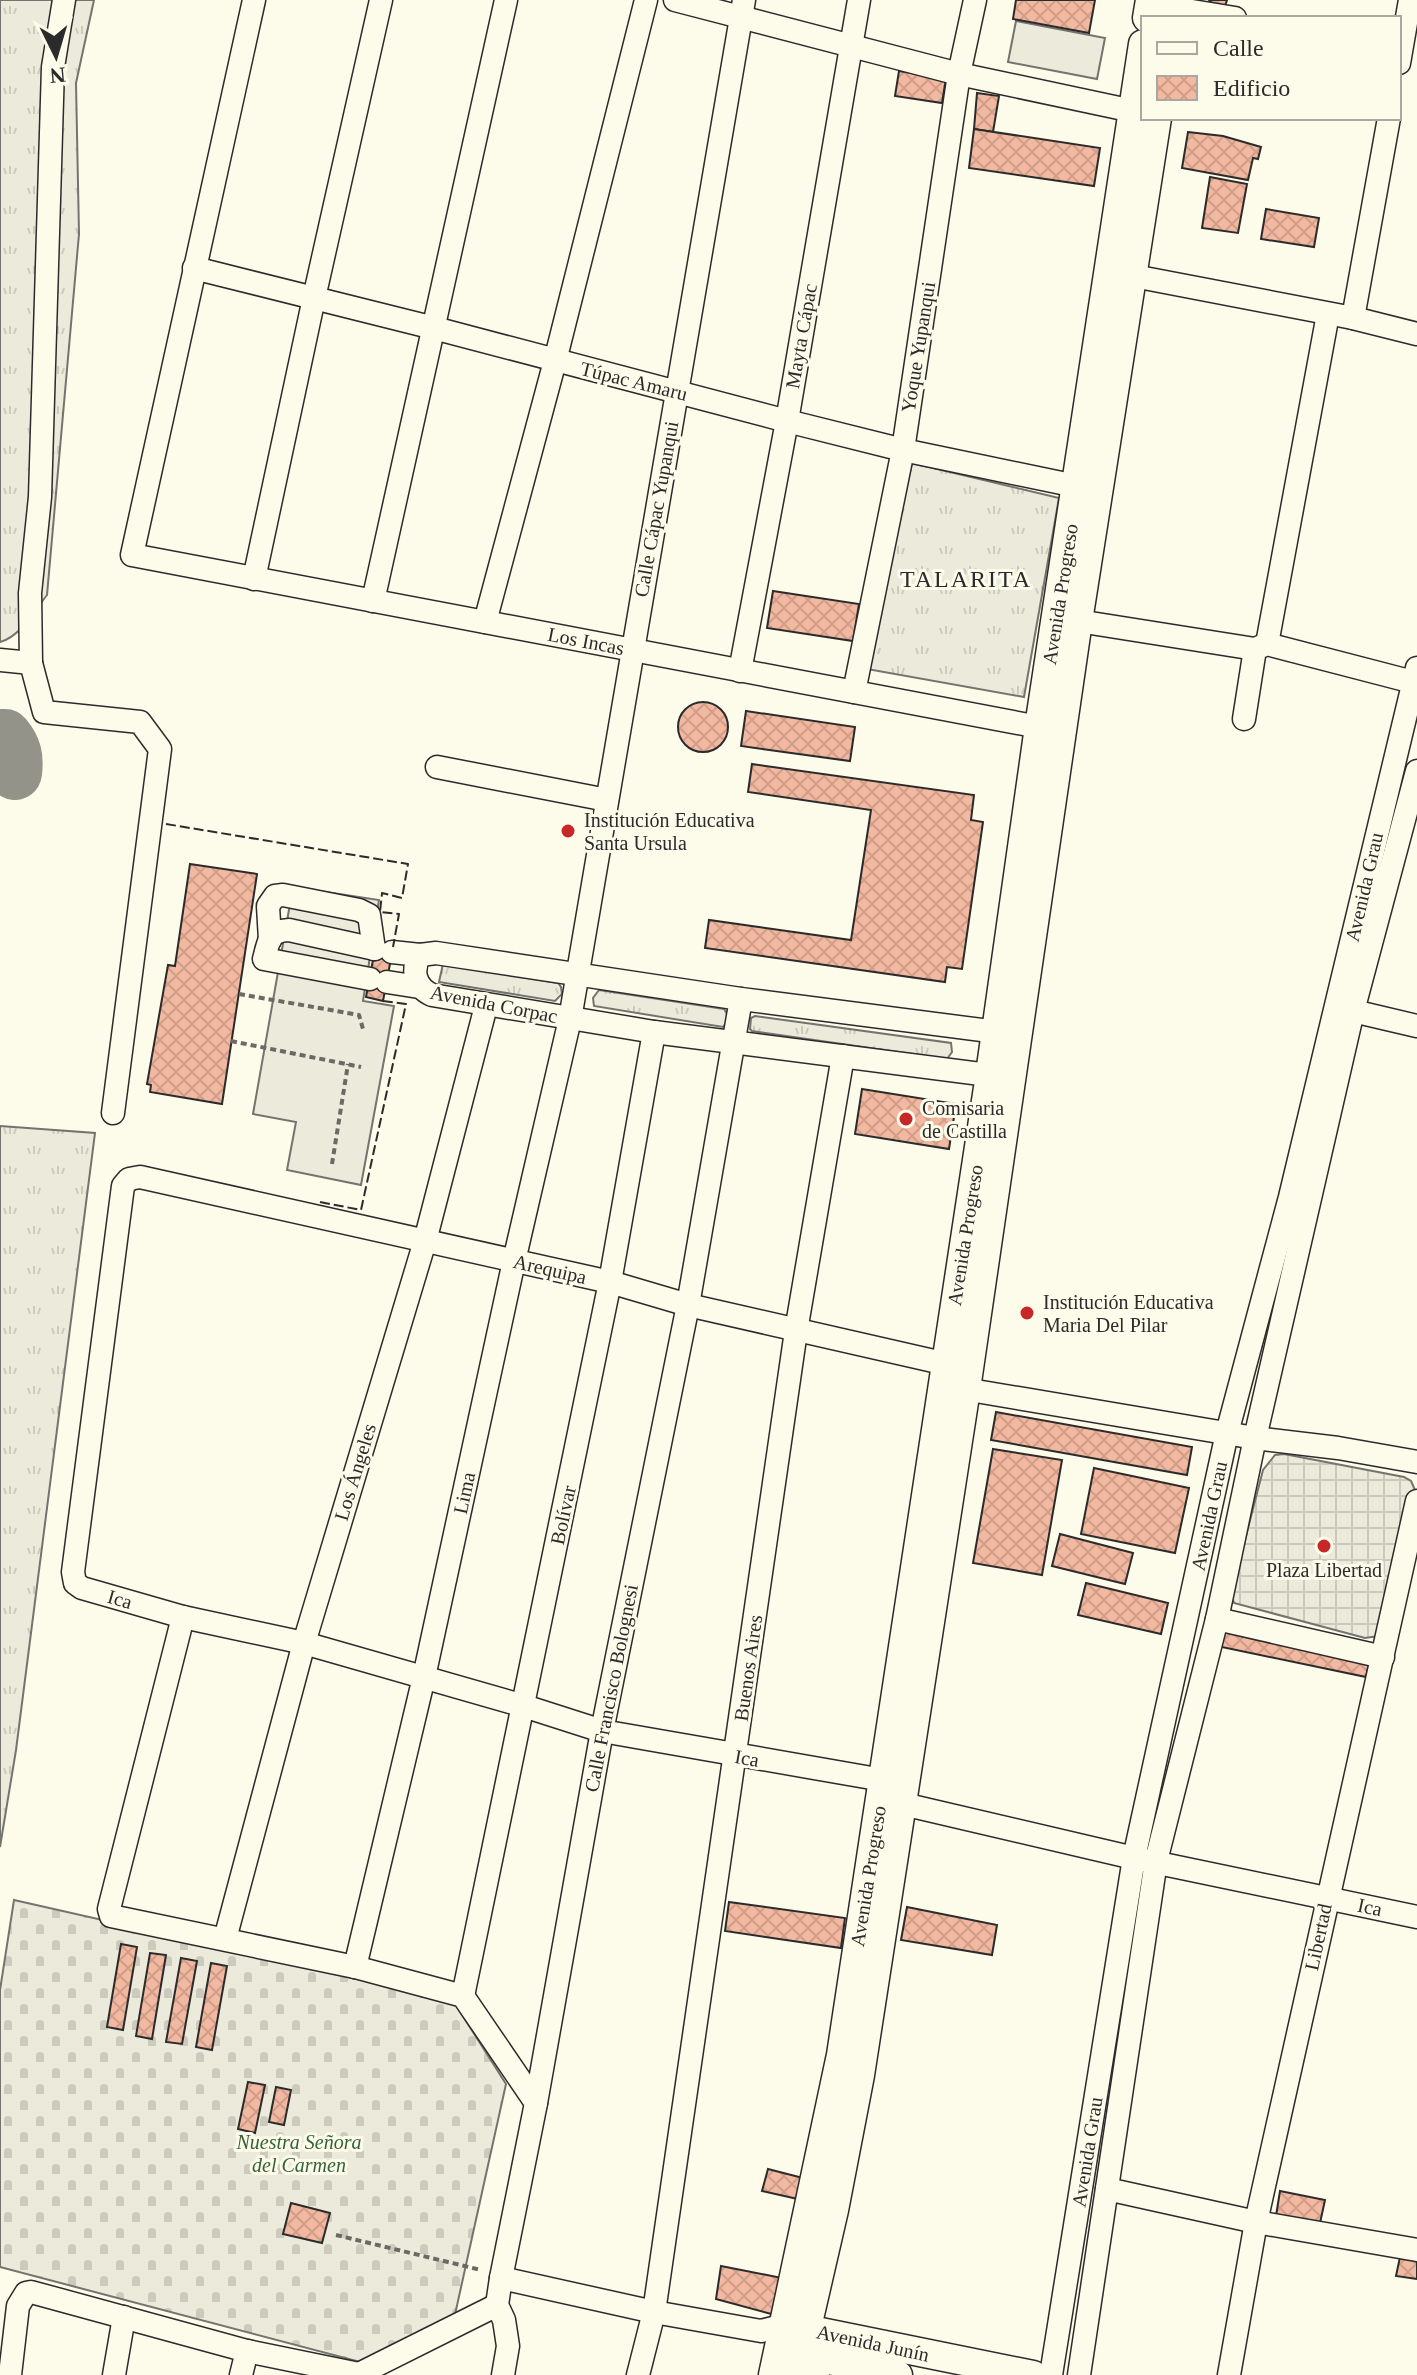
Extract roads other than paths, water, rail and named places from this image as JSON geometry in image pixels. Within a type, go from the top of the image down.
[{"type":"main road","name":"Avenida Progreso","points":[[1007,1033],[1078,621],[1120,274],[1144,120]]},
{"type":"main road","name":"Avenida Progreso","points":[[773,2375],[788,2343],[834,2210],[860,2075],[903,1804],[956,1377],[1007,1033],[1039,727],[1076,486],[1120,274]]},
{"type":"main road","name":"Avenida Progreso","points":[[788,2343],[841,2055],[883,1780],[956,1377]]},
{"type":"main road","name":"Avenida Junín","points":[[788,2343],[911,2363],[1033,2375]]},
{"type":"main road","name":"Avenida Junín","points":[[788,2343],[898,2375]]},
{"type":"street","points":[[64,0],[53,67],[40,497],[30,593],[31,663],[44,712],[140,722],[160,749],[113,1113]]},
{"type":"street","points":[[194,268],[254,0]]},
{"type":"street","points":[[254,579],[381,0]]},
{"type":"street","points":[[373,601],[506,0]]},
{"type":"street","points":[[485,622],[646,0]]},
{"type":"street","points":[[675,0],[743,9],[852,45],[959,74],[1141,113]]},
{"type":"street","name":"Mayta Cápac","points":[[740,671],[787,421],[859,0]]},
{"type":"street","name":"Yoque Yupanqui","points":[[854,692],[903,450],[959,74],[975,0]]},
{"type":"street","points":[[1401,46],[1410,0]]},
{"type":"street","points":[[1167,6],[1224,16]]},
{"type":"street","name":"Calle Cápac Yupanqui","points":[[570,1019],[743,9]]},
{"type":"street","points":[[1353,318],[1389,120]]},
{"type":"street","name":"Túpac Amaru","points":[[194,268],[903,450],[1076,486]]},
{"type":"street","name":"Los Incas","points":[[194,268],[132,555],[1039,727]]},
{"type":"street","points":[[1120,274],[1353,318],[1417,334]]},
{"type":"street","points":[[1244,719],[1328,314]]},
{"type":"street","points":[[1078,621],[1261,646],[1415,675]]},
{"type":"street","points":[[0,660],[31,663]]},
{"type":"street","name":"Avenida Grau","points":[[1051,2375],[1227,1433],[1290,1197],[1415,675]]},
{"type":"street","points":[[437,767],[607,800]]},
{"type":"street","name":"Avenida Grau","points":[[1079,2375],[1107,2189],[1145,1859],[1217,1619],[1255,1438],[1353,1011],[1417,771]]},
{"type":"street","points":[[270,940],[268,906],[275,896],[283,895],[359,910],[369,915],[381,950]]},
{"type":"street","points":[[419,987],[264,959],[270,940],[277,931],[289,930],[420,955]]},
{"type":"street","name":"Avenida Corpac","points":[[1001,1077],[654,1032],[486,1006],[432,995],[419,987],[415,971],[420,955],[436,953],[741,999],[1007,1033]]},
{"type":"street","name":"Calle Francisco Bolognesi","points":[[503,2375],[508,2346],[507,2331],[497,2305],[501,2278],[536,2103],[602,1731],[688,1305],[741,999]]},
{"type":"street","name":"Los Ángeles","points":[[225,1939],[304,1643],[425,1241],[486,1006]]},
{"type":"street","points":[[1353,1011],[1417,1026]]},
{"type":"street","name":"Lima","points":[[355,1967],[424,1677],[570,1019]]},
{"type":"street","name":"Bolívar","points":[[463,1996],[610,1282],[654,1032]]},
{"type":"street","name":"Buenos Aires","points":[[638,2375],[654,2312],[796,1331],[843,1056]]},
{"type":"street","name":"Arequipa","points":[[75,1583],[73,1572],[123,1186],[129,1179],[140,1177],[610,1282],[956,1377],[1227,1433],[1417,1462]]},
{"type":"street","name":"Libertad","points":[[1229,2375],[1256,2222],[1417,1501]]},
{"type":"street","name":"Ica","points":[[75,1583],[82,1588],[183,1617],[304,1643],[602,1731],[883,1780]]},
{"type":"street","points":[[183,1617],[109,1912],[111,1916],[355,1967],[463,1996],[536,2103]]},
{"type":"street","points":[[1217,1619],[1383,1657]]},
{"type":"street","points":[[883,1780],[903,1804]]},
{"type":"street","name":"Ica","points":[[903,1804],[1417,1917]]},
{"type":"street","points":[[1107,2189],[1256,2222],[1417,2250]]},
{"type":"street","name":"Avenida Junín","points":[[501,2278],[788,2343]]},
{"type":"street","points":[[10,2375],[18,2306],[26,2293],[31,2292],[247,2351],[359,2374],[497,2305]]},
{"type":"street","points":[[114,2375],[124,2317]]},
{"type":"street","points":[[788,2343],[818,2375]]},
{"type":"street","points":[[241,2375],[247,2351]]},
{"type":"place","name":"Institución Educativa Santa Ursula","points":[[568,831]]},
{"type":"place","name":"Comisaria de Castilla","points":[[906,1119]]},
{"type":"place","name":"Institución Educativa Maria Del Pilar","points":[[1027,1313]]},
{"type":"place","name":"Plaza Libertad","points":[[1324,1546]]},
{"type":"district","name":"TALARITA","points":[[966,579]]},
{"type":"park label","name":"Nuestra Señora del Carmen","points":[[299,2154]]}]
